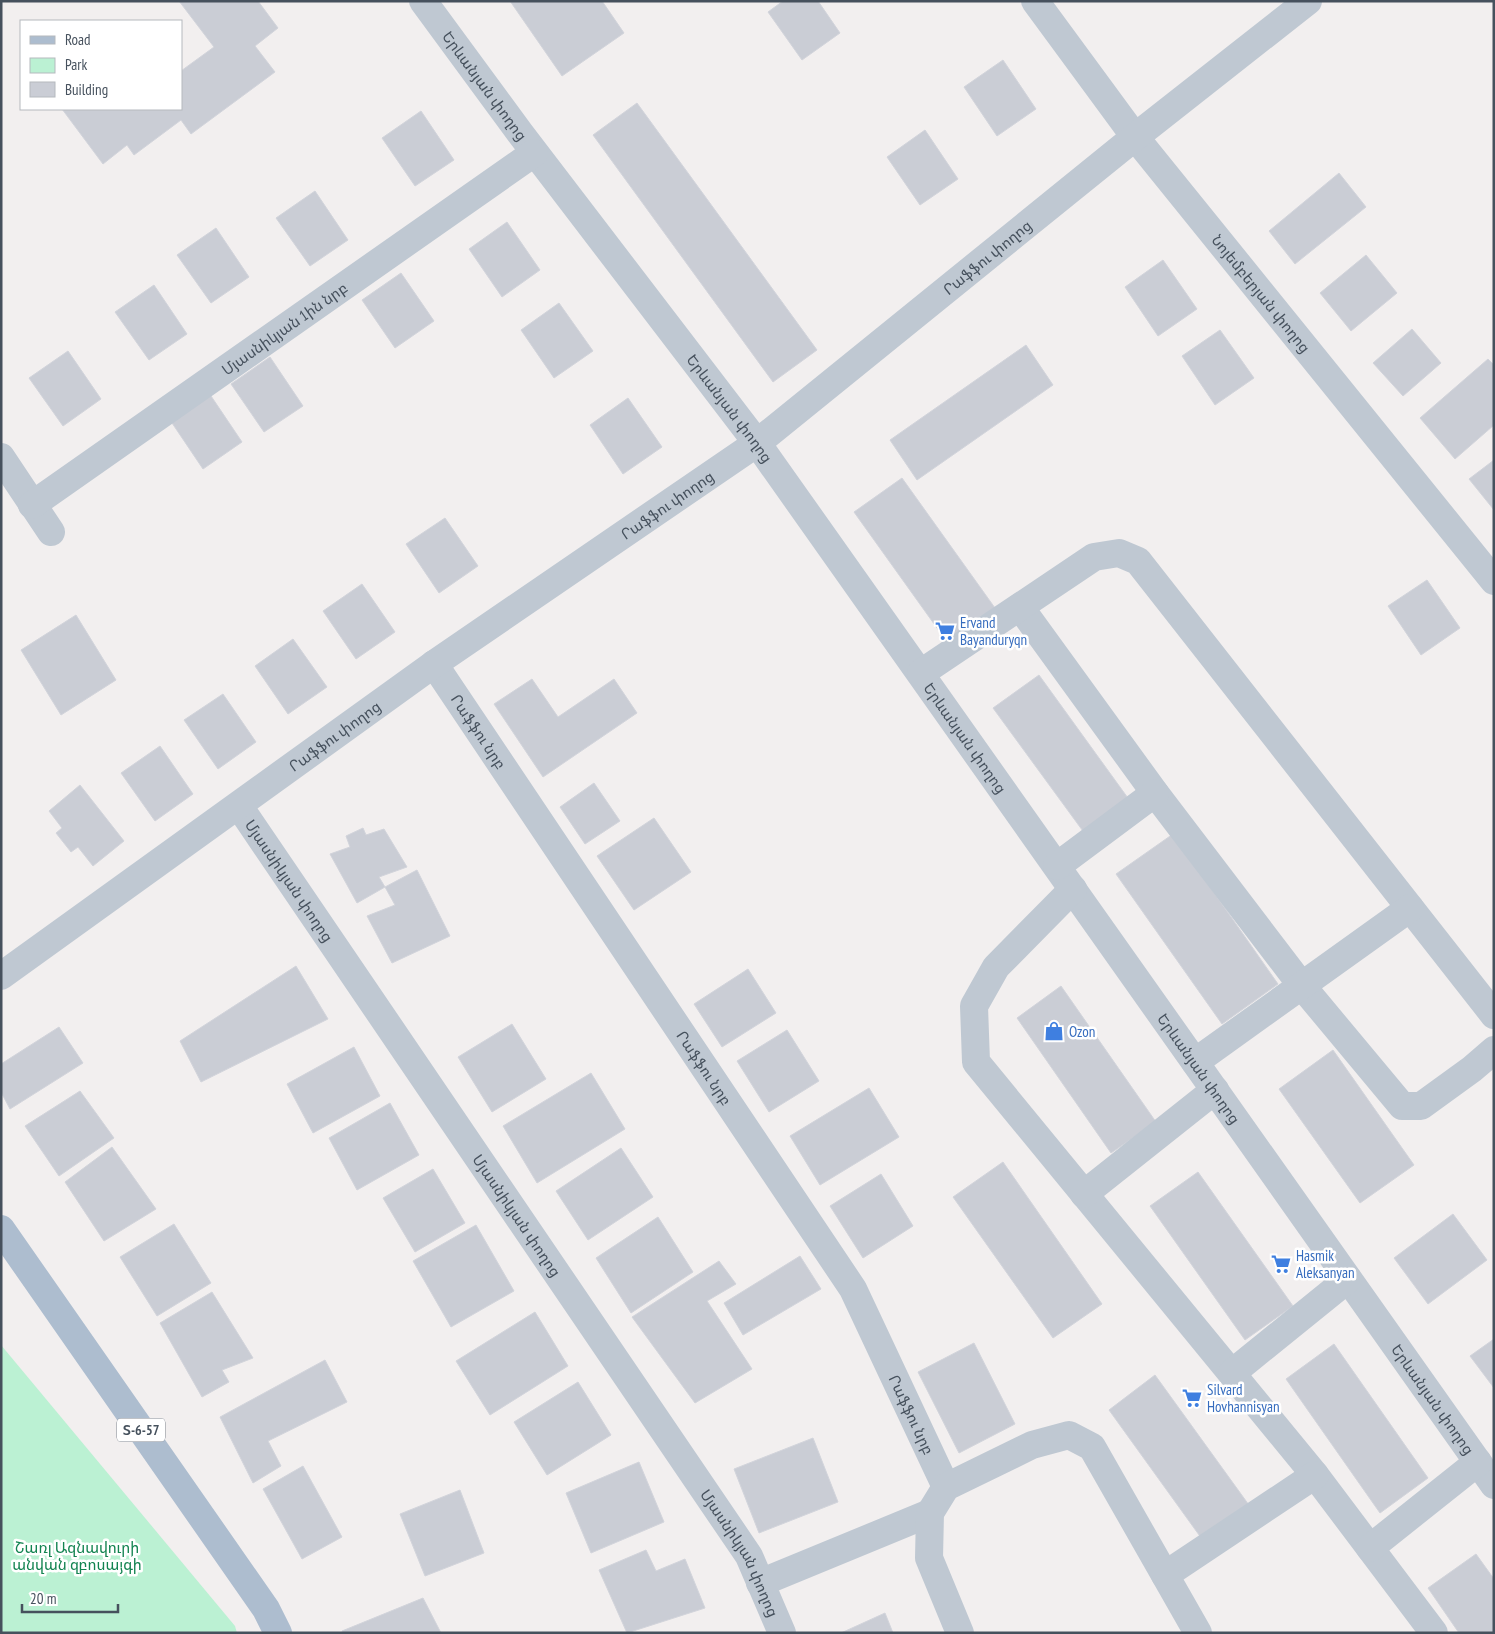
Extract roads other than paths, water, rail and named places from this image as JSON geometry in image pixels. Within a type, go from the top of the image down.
[{"type":"main road","name":"Տ-6-57","points":[[1,1229],[266,1609],[278,1633]]},
{"type":"street","name":"Երևանյան փողոց","points":[[424,1],[534,152],[757,442],[1494,1485]]},
{"type":"street","name":"Նոյեմբերյան փողոց","points":[[1036,1],[1135,136],[1494,581]]},
{"type":"street","name":"Րաֆֆու փողոց","points":[[1,976],[434,664],[757,442],[1135,136],[1308,1]]},
{"type":"street","name":"Մյասնիկյան 1ին նրբ","points":[[32,504],[534,152]]},
{"type":"street","points":[[1,457],[50,532]]},
{"type":"street","points":[[921,673],[1094,557],[1119,553],[1138,560],[1494,1015]]},
{"type":"street","points":[[1020,607],[1155,793],[1302,986],[1402,1106],[1421,1106],[1472,1069],[1494,1050]]},
{"type":"street","name":"Րաֆֆու նրբ","points":[[434,664],[853,1289],[946,1487]]},
{"type":"street","points":[[1057,866],[1155,793]]},
{"type":"street","name":"Մյասնիկյան փողոց","points":[[239,806],[749,1556],[782,1633]]},
{"type":"street","points":[[1073,889],[996,967],[974,1006],[976,1062],[1315,1475],[1434,1633]]},
{"type":"street","points":[[1195,1062],[1410,908]]},
{"type":"street","points":[[1084,1194],[1216,1090]]},
{"type":"street","points":[[1232,1373],[1348,1279]]},
{"type":"street","points":[[960,1633],[929,1558],[930,1513],[946,1487],[1032,1445],[1069,1435],[1092,1447],[1198,1633]]},
{"type":"street","points":[[1370,1548],[1478,1462]]},
{"type":"street","points":[[1165,1575],[1315,1475]]},
{"type":"street","points":[[760,1583],[930,1513]]},
{"type":"place","name":"Ervand Bayanduryqn","points":[[945,631]]},
{"type":"place","name":"Ozon","points":[[1054,1031]]},
{"type":"place","name":"Hasmik Aleksanyan","points":[[1281,1264]]},
{"type":"place","name":"Silvard Hovhannisyan","points":[[1192,1398]]},
{"type":"park label","name":"Շառլ Ազնավուրի անվան զբոսայգի","points":[[77,1556]]}]
